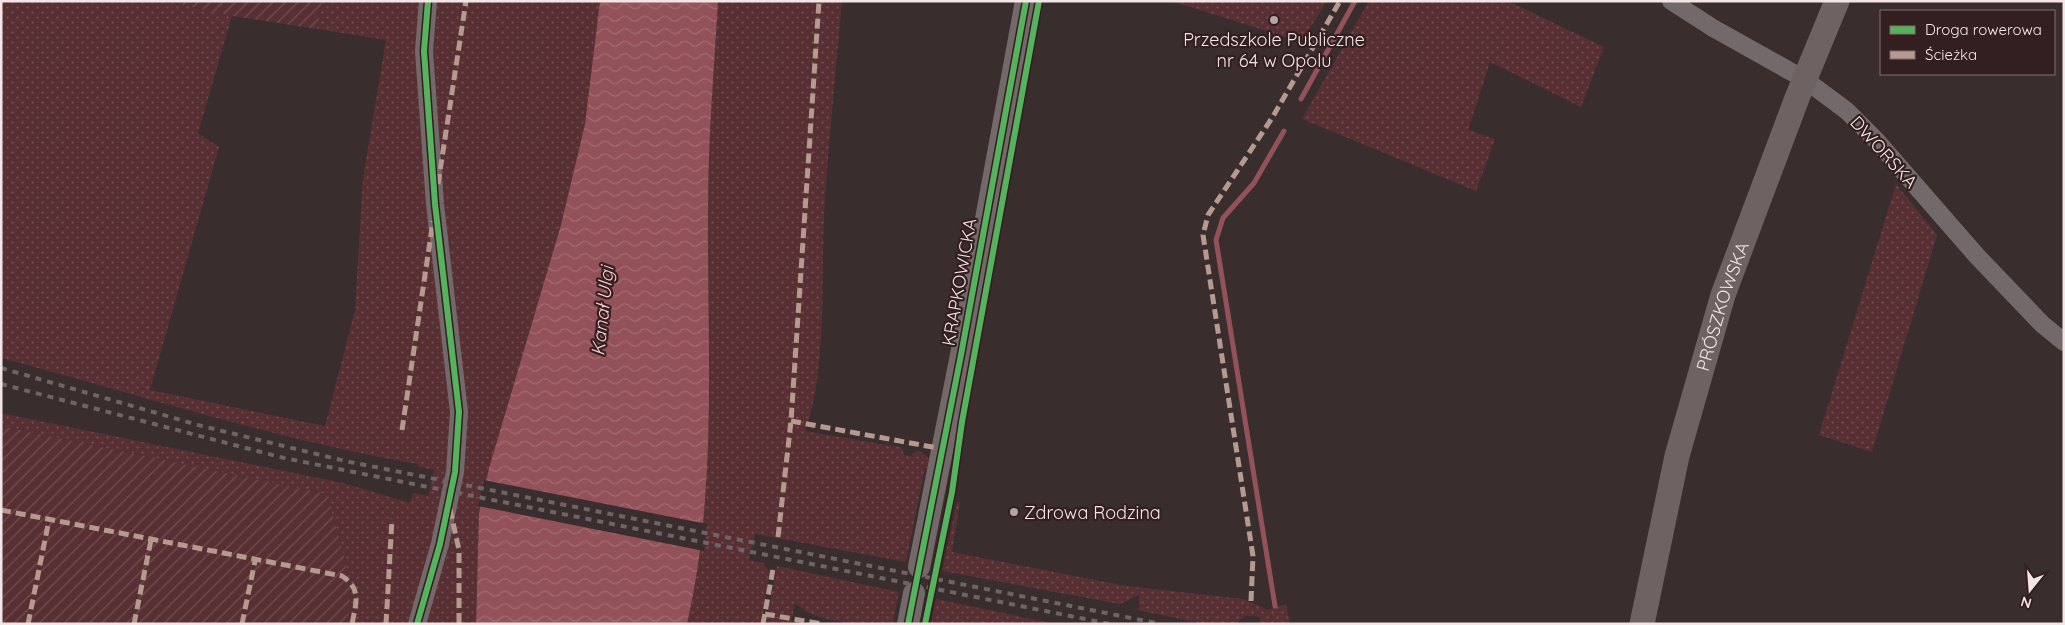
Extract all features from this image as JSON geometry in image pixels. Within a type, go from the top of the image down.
[{"type":"main road","name":"PRÓSZKOWSKA","points":[[1642,624],[1677,456],[1721,302],[1804,79],[1837,1]]},
{"type":"street","points":[[417,624],[440,544],[455,472],[459,412],[435,204],[424,50],[428,1]]},
{"type":"street","name":"KRAPKOWICKA","points":[[920,567],[963,346],[1026,1]]},
{"type":"street","name":"DWORSKA","points":[[1671,1],[1713,28],[1804,79],[1847,111],[1976,255],[2042,324],[2064,342]]},
{"type":"street","points":[[908,624],[914,593]]},
{"type":"shaded area","points":[[1,1],[166,1],[232,16],[198,133],[219,147],[150,390],[325,426],[355,310],[363,178],[386,40],[317,29],[322,1],[600,1],[585,124],[561,225],[489,468],[479,513],[476,624],[348,624],[351,582],[327,494],[1,426],[1,413],[343,483],[410,503],[413,493],[428,496],[434,470],[419,467],[417,464],[311,442],[208,416],[1,358]]},
{"type":"shaded area","points":[[166,1],[322,1],[317,29],[232,16]]},
{"type":"shaded area","points":[[718,1],[842,1],[824,217],[820,354],[817,382],[805,431],[898,447],[902,448],[904,455],[911,456],[916,451],[920,451],[929,459],[930,469],[925,468],[906,562],[755,534],[749,560],[764,563],[769,572],[762,624],[687,624],[697,573],[707,469],[709,417],[708,183]]},
{"type":"shaded area","name":"Przedszkole Publiczne nr 64 w Opolu","points":[[1171,1],[1327,1],[1301,42]]},
{"type":"shaded area","points":[[1369,1],[1508,1],[1604,47],[1581,107],[1490,62],[1468,130],[1495,139],[1476,191],[1302,119]]},
{"type":"shaded area","points":[[1896,184],[1937,235],[1872,452],[1819,435]]},
{"type":"shaded area","points":[[1,426],[327,494],[351,582],[348,624],[1,624]]},
{"type":"shaded area","points":[[957,502],[960,502],[952,552],[1126,586],[1243,599],[1268,610],[1286,604],[1290,623],[1259,624],[1260,617],[1250,616],[1242,618],[1237,624],[1205,624],[1137,610],[1139,608],[1139,595],[1120,604],[942,571]]},
{"type":"shaded area","points":[[777,566],[899,592],[893,624],[841,622],[816,616],[795,603],[791,624],[766,624]]},
{"type":"shaded area","points":[[936,599],[1056,624],[931,624]]},
{"type":"water","name":"Kanał Ulgi","points":[[600,1],[718,1],[708,183],[709,417],[707,469],[697,573],[687,624],[476,624],[479,513],[489,468],[561,225],[585,124]]},
{"type":"pier","points":[[484,480],[707,524],[704,551],[478,506]]},
{"type":"waterway","points":[[1301,99],[1355,1]]},
{"type":"waterway","points":[[1275,606],[1216,240],[1223,218],[1254,183],[1284,131]]},
{"type":"railway","points":[[1,368],[198,425],[345,461],[1161,624]]},
{"type":"railway","points":[[1,384],[284,458],[1110,624]]},
{"type":"marked path","points":[[438,184],[466,1]]},
{"type":"marked path","points":[[778,537],[791,421],[819,1]]},
{"type":"marked path","points":[[1251,601],[1253,556],[1203,235],[1208,215],[1272,118],[1340,1]]},
{"type":"marked path","points":[[402,430],[433,221]]},
{"type":"marked path","points":[[791,421],[943,449]]},
{"type":"marked path","points":[[450,509],[459,550],[459,624]]},
{"type":"marked path","points":[[1,510],[342,576],[353,586],[355,591],[356,603],[352,624]]},
{"type":"marked path","points":[[386,624],[392,519]]},
{"type":"marked path","points":[[28,624],[49,520]]},
{"type":"marked path","points":[[134,624],[151,540]]},
{"type":"marked path","points":[[242,624],[255,561]]},
{"type":"marked path","points":[[763,624],[773,569]]},
{"type":"marked path","points":[[765,614],[822,624]]},
{"type":"cycle path","points":[[417,624],[440,544],[455,472],[459,412],[435,204],[424,51],[428,1]]},
{"type":"cycle path","points":[[908,624],[961,355],[1026,1]]},
{"type":"cycle path","points":[[925,624],[952,492],[962,422],[1039,1]]},
{"type":"place","name":"Przedszkole Publiczne nr 64 w Opolu","points":[[1274,20]]},
{"type":"place","name":"Zdrowa Rodzina","points":[[1014,512]]}]
